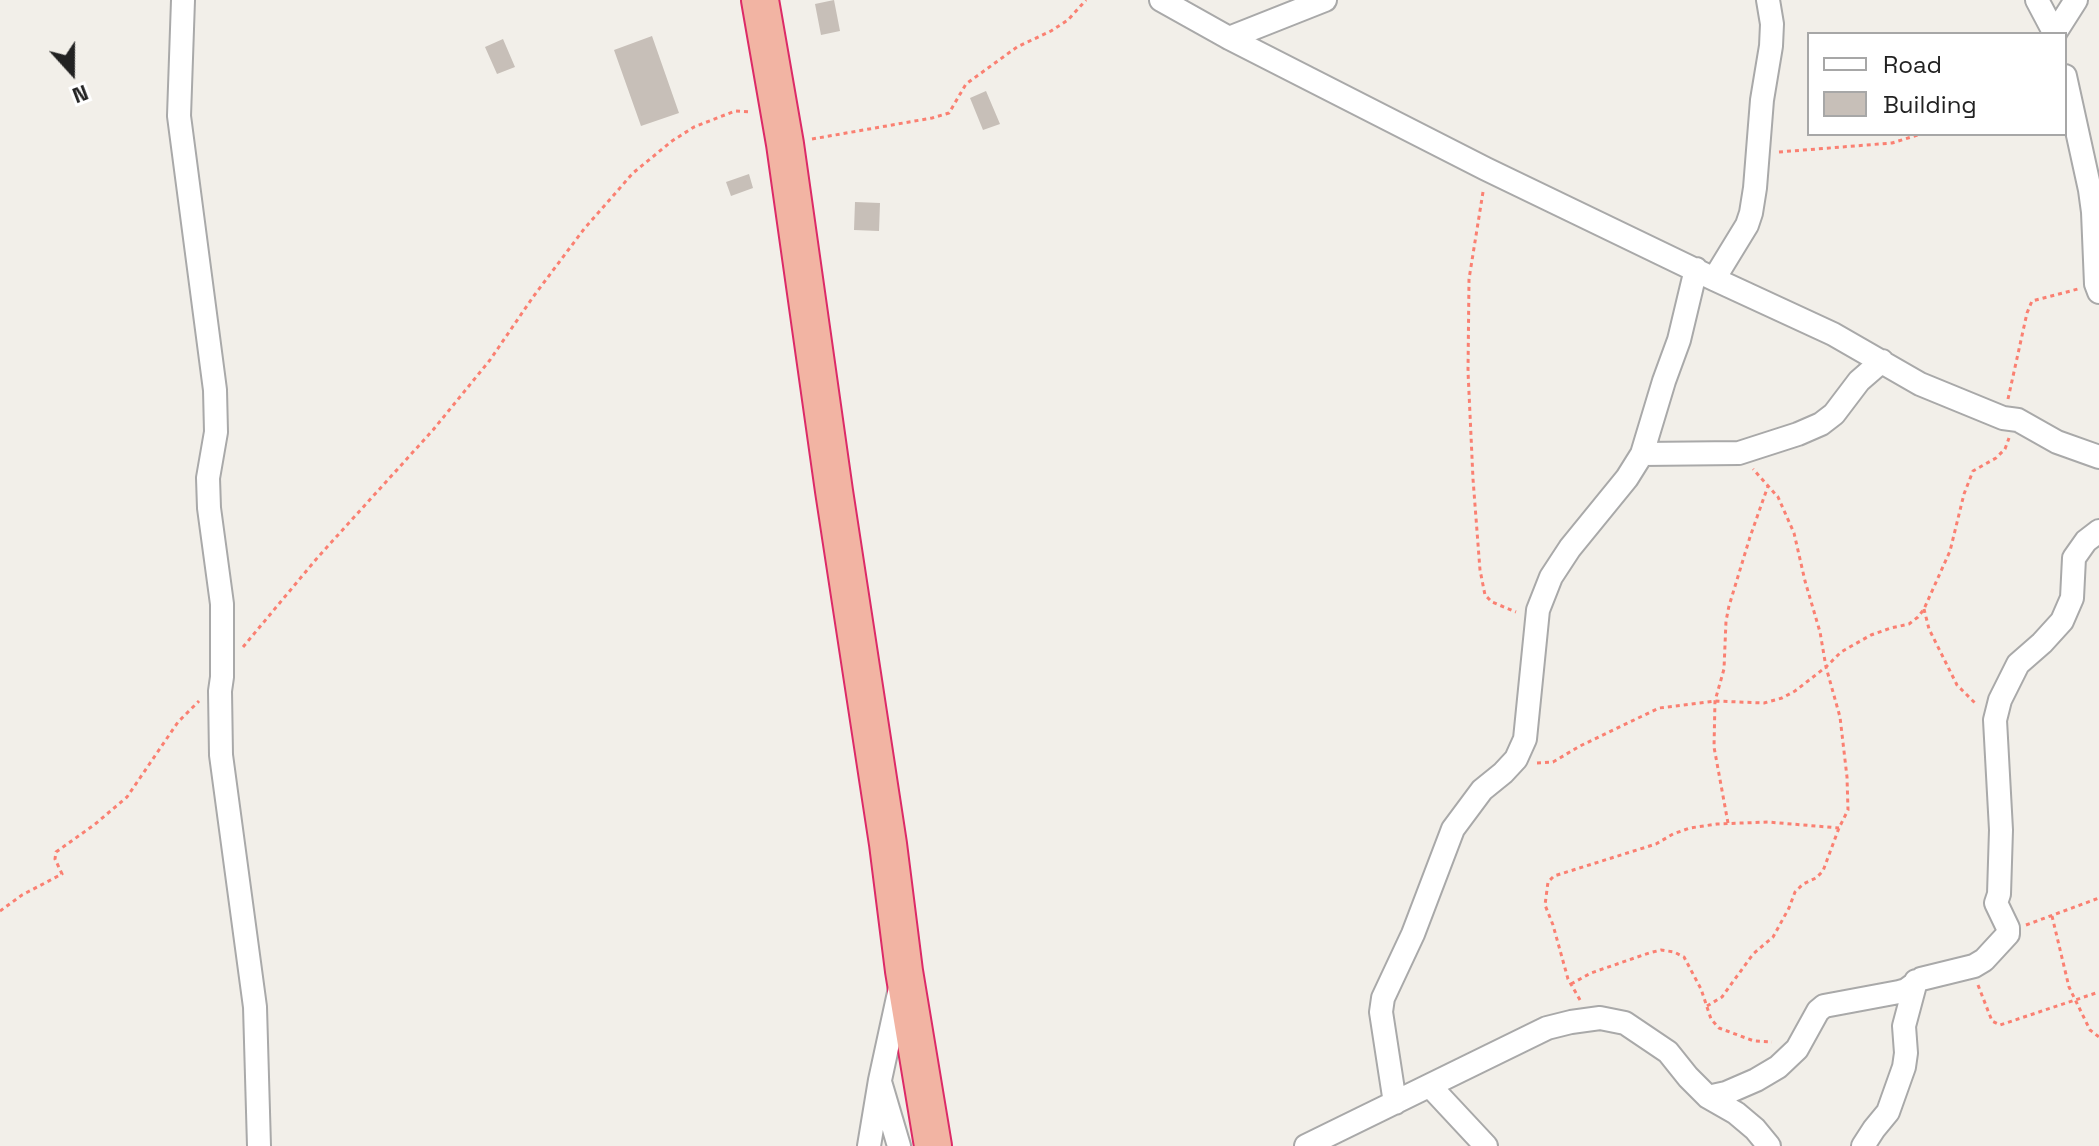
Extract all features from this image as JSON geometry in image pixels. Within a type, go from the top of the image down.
[{"type":"highway","points":[[760,0],[783,134],[904,971],[933,1146]]},
{"type":"street","points":[[183,0],[179,116],[215,390],[216,432],[208,478],[222,604],[221,755],[255,1007],[259,1146]]},
{"type":"street","points":[[1161,0],[1486,169],[1833,334],[1920,384],[2099,457]]},
{"type":"street","points":[[1229,38],[1325,0]]},
{"type":"street","points":[[1395,1103],[1381,1012],[1383,998],[1413,934],[1453,829],[1482,790],[1516,759],[1525,739],[1538,610],[1551,577],[1642,454],[1664,381],[1705,274],[1747,225],[1755,188],[1762,100],[1771,46],[1772,24],[1768,0]]},
{"type":"street","points":[[2037,0],[2054,32]]},
{"type":"street","points":[[2056,32],[2076,0]]},
{"type":"street","points":[[2067,85],[2090,190],[2098,288]]},
{"type":"street","points":[[1642,454],[1739,453],[1798,434],[1821,424],[1834,414],[1859,381],[1882,361]]},
{"type":"street","points":[[1708,1097],[1726,1093],[1778,1067],[1797,1049],[1818,1011],[1824,1006],[1899,992],[1916,981],[1971,967],[1984,960],[2006,937],[2008,928],[1996,903],[2001,830],[1995,720],[2000,700],[2018,664],[2062,621],[2072,598],[2074,558],[2086,541],[2099,531]]},
{"type":"street","points":[[869,1146],[904,971]]},
{"type":"street","points":[[1863,1146],[1888,1112],[1904,1067],[1904,1026],[1916,981]]},
{"type":"street","points":[[1306,1146],[1547,1028],[1600,1018],[1625,1023],[1655,1042],[1668,1052],[1708,1097],[1736,1113],[1769,1146]]},
{"type":"street","points":[[880,1080],[899,1146]]},
{"type":"street","points":[[1430,1086],[1486,1146]]},
{"type":"path","points":[[0,911],[22,895],[62,874],[55,859],[59,849],[127,797],[178,722],[221,684],[238,652],[268,615],[433,430],[490,360],[584,229],[633,173],[663,147],[694,127],[735,111],[755,112],[783,134],[932,118],[949,113],[966,84],[1017,47],[1068,20],[1086,0]]},
{"type":"path","points":[[1757,154],[1892,143],[1915,136]]},
{"type":"path","points":[[1486,169],[1469,279],[1468,324],[1473,479],[1480,570],[1485,595],[1492,602],[1537,620]]},
{"type":"path","points":[[1516,759],[1544,764],[1553,762],[1659,708],[1715,701],[1773,701],[1795,691],[1841,652],[1871,635],[1909,624],[1918,617],[1950,551],[1973,471],[2005,449],[2027,313],[2032,301],[2098,288]]},
{"type":"path","points":[[1707,1006],[1722,997],[1753,954],[1773,937],[1798,888],[1823,871],[1848,810],[1840,717],[1794,533],[1784,508],[1739,453]]},
{"type":"path","points":[[1728,823],[1714,747],[1715,701],[1724,669],[1729,606],[1768,486]]},
{"type":"path","points":[[1924,609],[1929,629],[1959,688],[1995,720]]},
{"type":"path","points":[[1600,1018],[1583,1004],[1571,984],[1545,905],[1551,878],[1558,873],[1656,844],[1690,828],[1728,823],[1792,823],[1839,828]]},
{"type":"path","points":[[2006,937],[2033,921],[2099,898]]},
{"type":"path","points":[[2052,916],[2069,987],[2090,1030],[2099,1037]]},
{"type":"path","points":[[1571,984],[1591,973],[1649,953],[1661,950],[1674,952],[1684,957],[1701,989],[1711,1019],[1719,1028],[1754,1041],[1789,1041],[1810,1024]]},
{"type":"path","points":[[1971,967],[1992,1021],[2000,1025],[2099,992]]},
{"type":"building","points":[[834,0],[840,31],[821,35],[815,4]]},
{"type":"building","points":[[652,36],[679,113],[641,126],[614,50]]},
{"type":"building","points":[[503,39],[515,67],[497,74],[485,47]]},
{"type":"building","points":[[986,91],[1000,124],[983,130],[970,98]]},
{"type":"building","points":[[749,174],[753,188],[731,196],[726,182]]},
{"type":"building","points":[[855,202],[880,203],[879,231],[854,230]]}]
